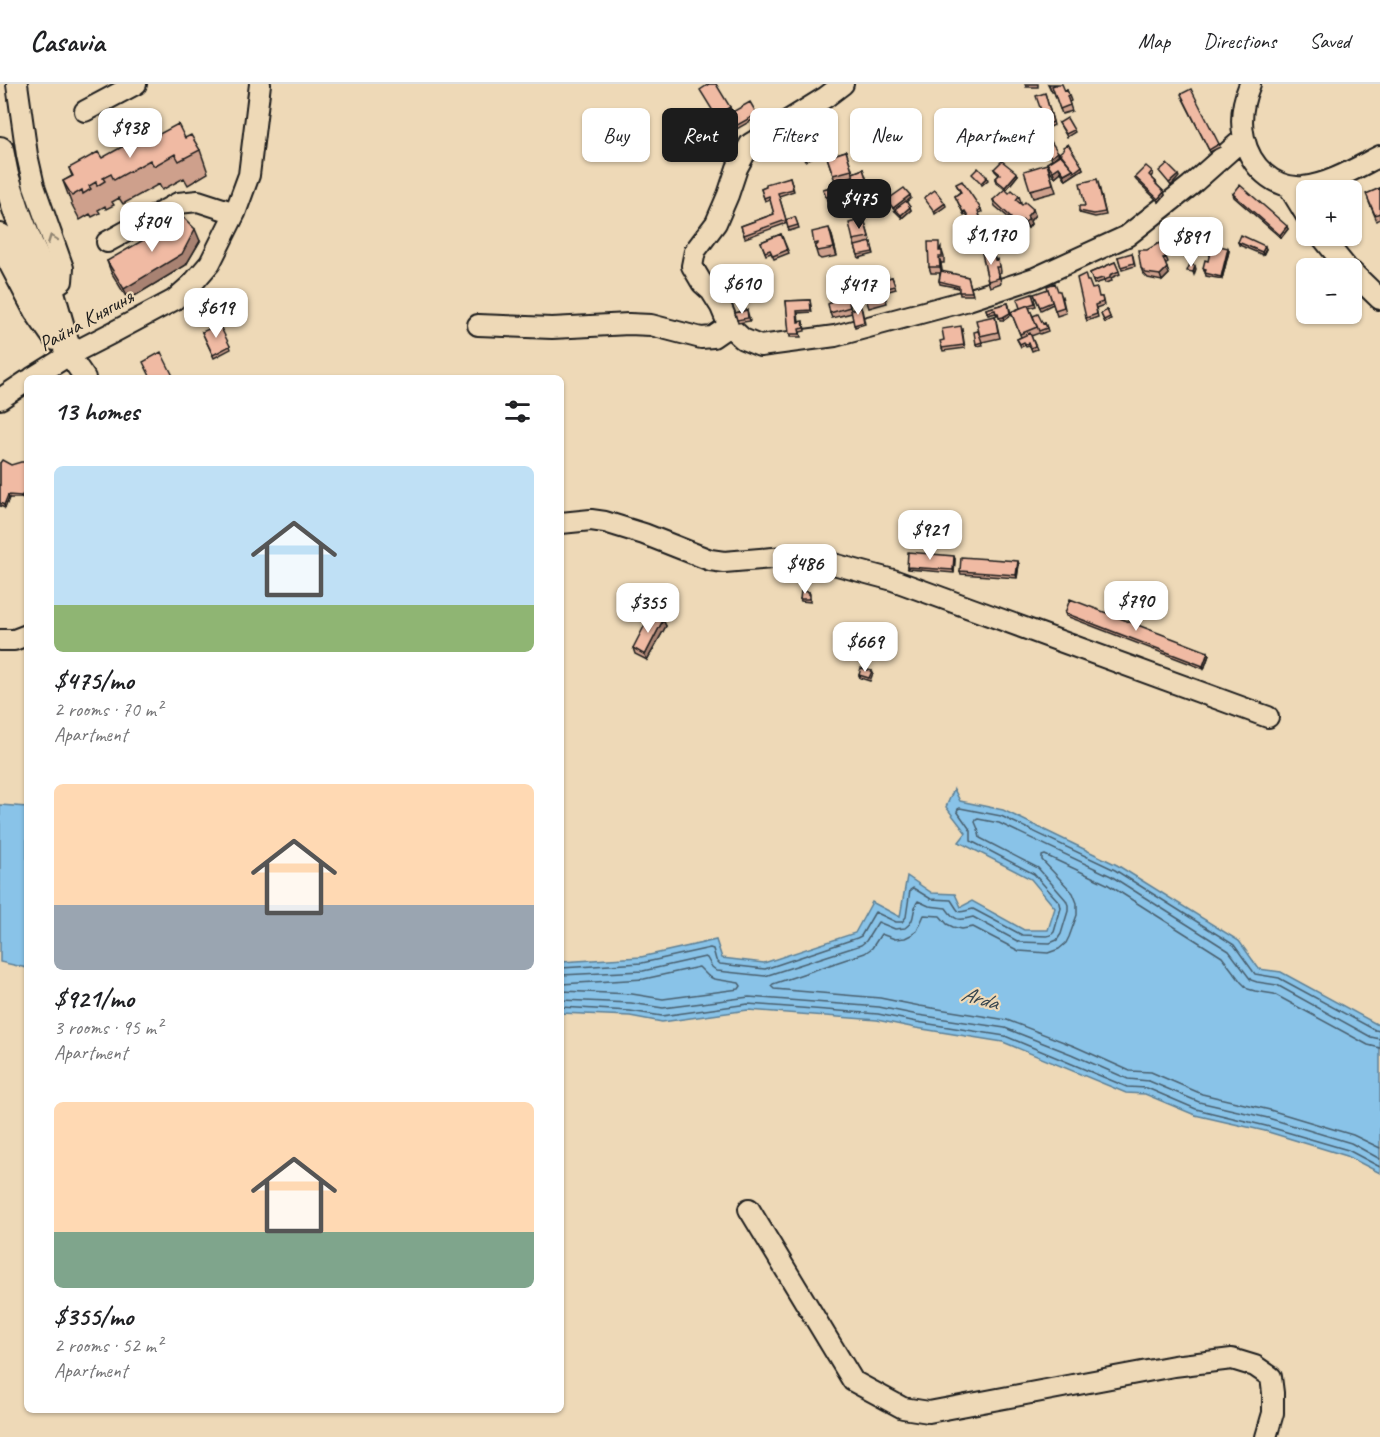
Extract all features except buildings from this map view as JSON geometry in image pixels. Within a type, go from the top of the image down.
[{"type":"main road","points":[[0,150],[17,212],[50,288],[69,355]]},
{"type":"main road","points":[[0,237],[37,310],[69,355]]},
{"type":"street","points":[[17,84],[27,155],[34,186],[63,268],[62,281],[50,288]]},
{"type":"street","points":[[85,111],[136,84]]},
{"type":"street","name":"Райна Княгиня","points":[[37,375],[69,355],[174,300],[210,263],[235,213],[249,175],[260,84]]},
{"type":"street","points":[[843,84],[750,144],[737,168],[716,223],[695,251],[692,266],[721,307],[729,326],[743,339],[760,346],[835,336],[965,302],[1035,278],[1127,236],[1190,186],[1244,138]]},
{"type":"street","points":[[1250,84],[1242,117],[1244,138],[1250,157],[1269,178],[1289,187],[1305,186],[1326,181],[1380,156]]},
{"type":"street","points":[[1289,187],[1296,198]]},
{"type":"street","points":[[107,242],[178,203],[198,201],[235,213]]},
{"type":"street","points":[[1330,246],[1339,258]]},
{"type":"street","points":[[1362,282],[1380,299]]},
{"type":"street","points":[[478,325],[552,328],[651,325],[701,338],[713,337],[729,326]]},
{"type":"street","points":[[69,355],[83,375]]},
{"type":"street","name":"Райна Княгиня","points":[[0,399],[24,383]]},
{"type":"street","points":[[564,523],[591,520],[605,522],[644,534],[710,560],[724,562],[796,556],[893,580],[1268,717]]},
{"type":"street","points":[[0,640],[24,637]]},
{"type":"street","points":[[749,1209],[853,1381],[903,1408],[929,1412],[1174,1366],[1232,1359],[1255,1366],[1271,1377],[1273,1413],[1266,1437]]},
{"type":"water","name":"Arda","points":[[954,789],[960,801],[1003,810],[1117,865],[1239,941],[1259,969],[1281,972],[1380,1026],[1380,1173],[1347,1156],[1265,1131],[1195,1115],[1145,1094],[1126,1093],[1003,1042],[877,1020],[748,1010],[662,1022],[630,1016],[564,1013],[564,962],[641,957],[716,940],[722,958],[764,963],[855,933],[872,902],[900,917],[907,876],[932,893],[955,894],[961,907],[972,901],[1024,930],[1048,930],[1055,908],[1031,879],[959,842],[966,833],[946,807]]},
{"type":"water","points":[[0,805],[24,807],[24,967],[0,962]]}]
